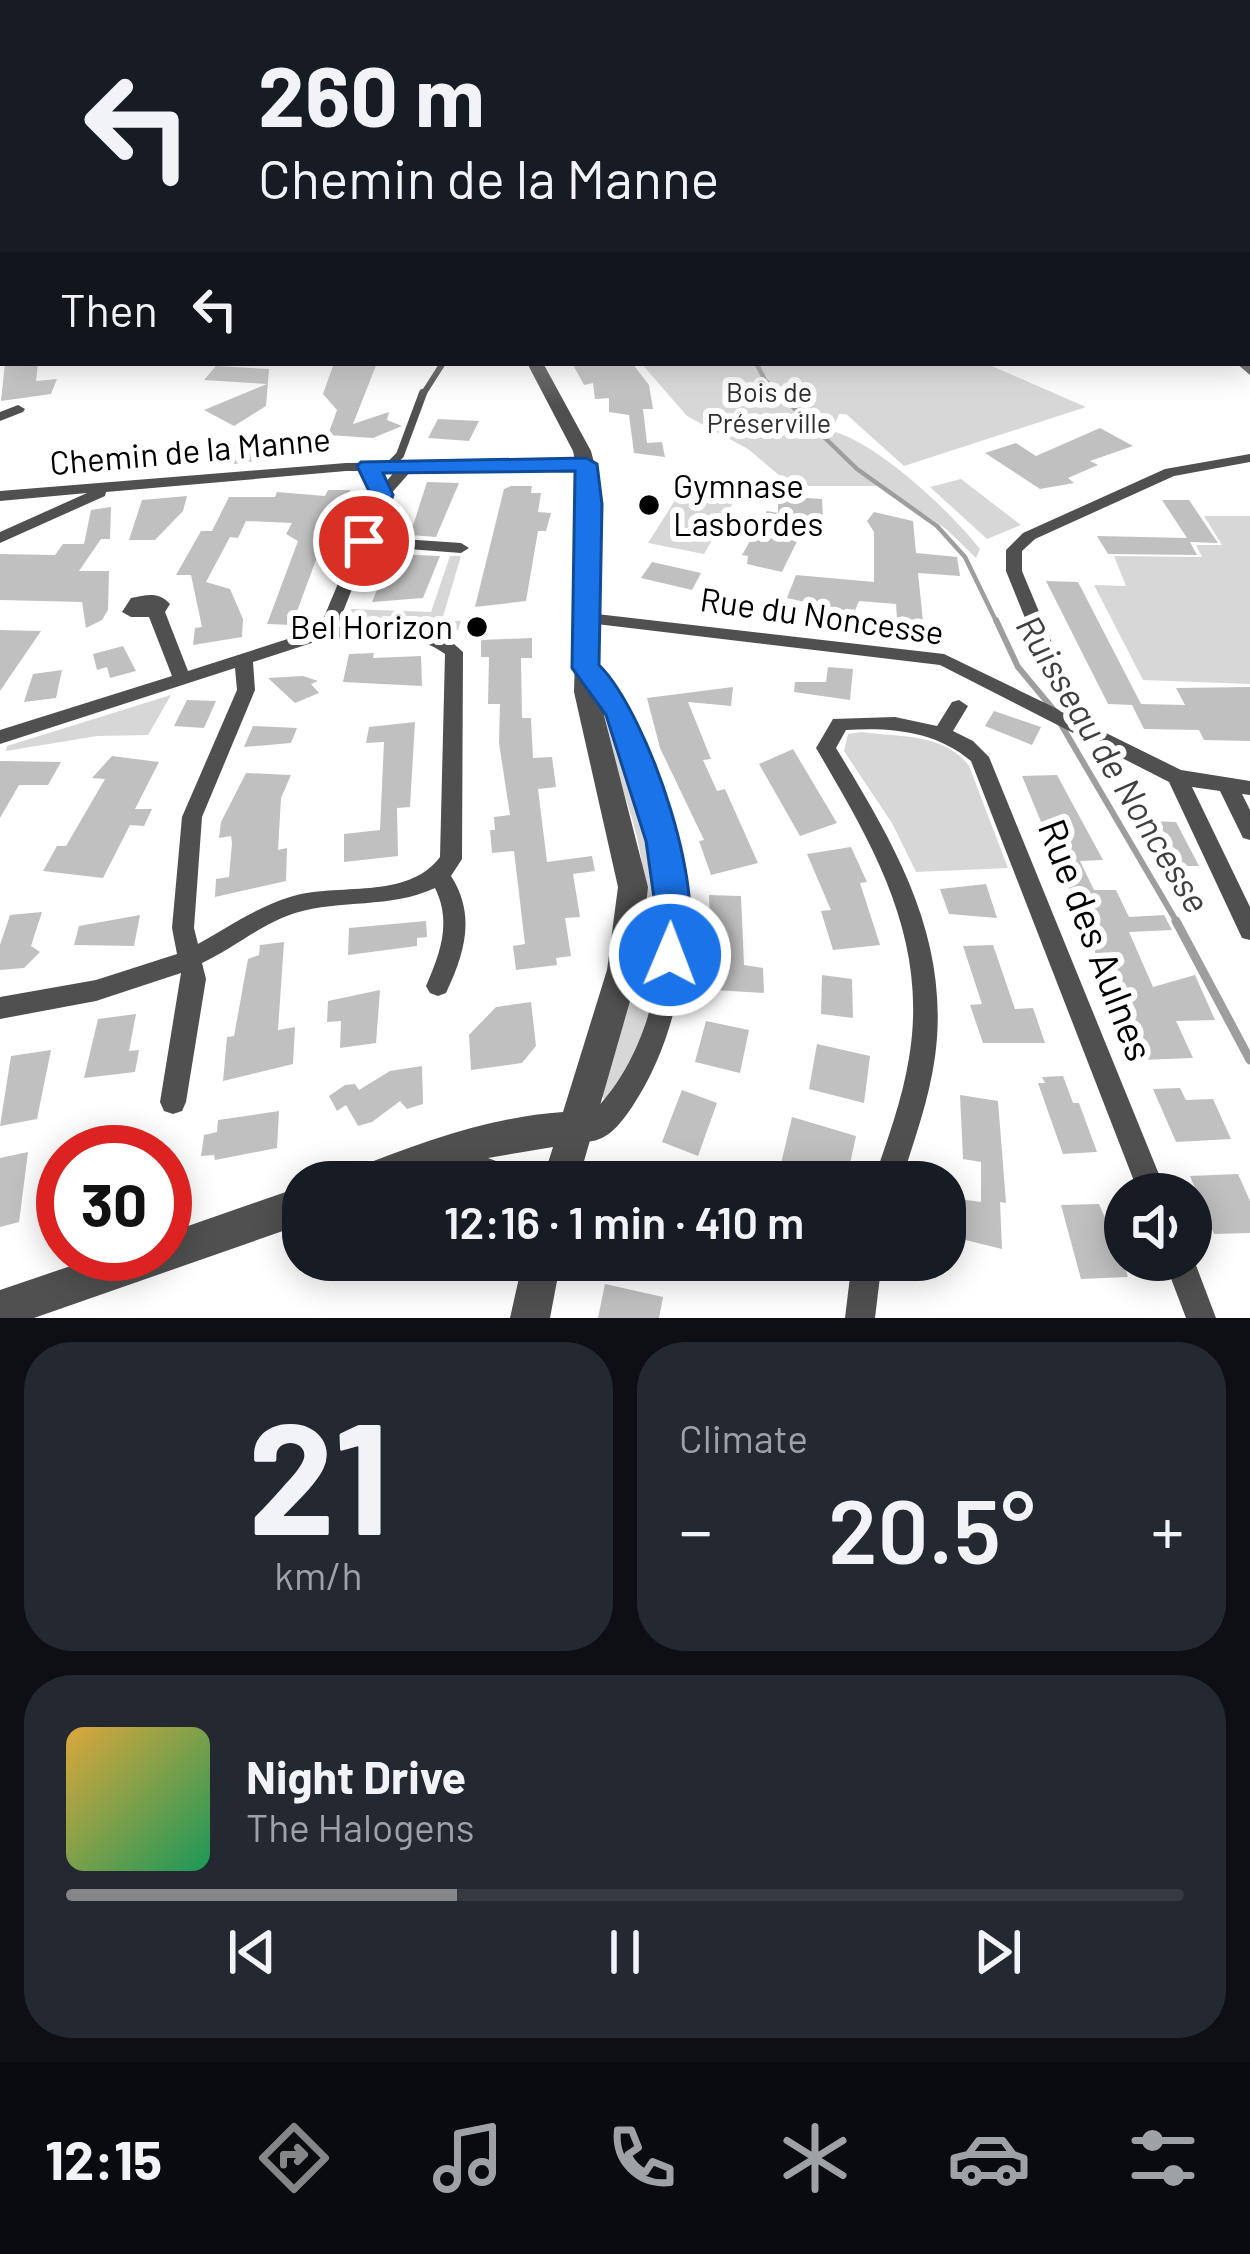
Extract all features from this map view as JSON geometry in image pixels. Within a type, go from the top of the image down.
[{"type":"street","points":[[537,366],[558,399],[587,471],[585,668],[592,726],[633,886],[623,970],[565,1161]]},
{"type":"street","points":[[0,418],[18,409]]},
{"type":"street","points":[[1096,737],[1065,695],[1014,571],[1014,550],[1029,536],[1170,472],[1250,458]]},
{"type":"street","name":"Chemin de la Manne","points":[[0,496],[368,466],[587,471]]},
{"type":"street","points":[[368,466],[382,495]]},
{"type":"street","points":[[326,633],[382,495],[407,466]]},
{"type":"street","points":[[0,538],[105,488]]},
{"type":"street","points":[[61,510],[74,491]]},
{"type":"street","points":[[364,541],[461,548]]},
{"type":"street","points":[[146,614],[160,652],[175,661],[183,680]]},
{"type":"street","name":"Rue du Noncesse","points":[[588,618],[934,658],[970,669],[1177,777],[1239,788]]},
{"type":"street","points":[[0,737],[326,633],[428,638],[445,642],[454,652],[451,859],[439,876],[420,886],[298,903],[254,920],[193,957],[70,1000],[0,1008]]},
{"type":"street","points":[[173,1102],[193,957],[183,928],[192,817],[246,690],[244,661]]},
{"type":"street","points":[[427,1161],[448,1148],[523,1130],[593,1130],[623,1099],[665,989],[672,905],[662,841],[620,715],[608,691],[585,668]]},
{"type":"street","points":[[895,1161],[916,1102],[926,1052],[923,965],[907,901],[880,834],[826,748],[840,724],[942,734],[959,706]]},
{"type":"street","name":"Rue des Aulnes","points":[[942,734],[972,750],[988,772],[1145,1173]]},
{"type":"street","points":[[1177,777],[1250,932]]},
{"type":"street","points":[[1239,788],[1250,832]]},
{"type":"street","points":[[438,986],[456,944],[454,902],[439,876]]},
{"type":"street","points":[[192,1244],[282,1212]]},
{"type":"street","points":[[0,1310],[85,1281]]},
{"type":"street","points":[[530,1318],[538,1281]]},
{"type":"street","points":[[860,1318],[864,1281]]},
{"type":"street","points":[[1187,1281],[1201,1318]]},
{"type":"lane","points":[[388,466],[400,455],[426,386],[441,366]]},
{"type":"green space","name":"Bois de Préserville","points":[[644,366],[992,366],[1086,407],[904,466],[846,414],[839,414],[832,431],[870,449],[912,480],[980,549],[976,558],[946,529],[883,486],[792,486],[748,449],[687,416]]},
{"type":"green space","points":[[961,479],[1021,525],[987,539],[930,487]]},
{"type":"green space","points":[[681,491],[734,501],[704,554],[648,543]]},
{"type":"green space","points":[[1204,516],[1250,516],[1250,684],[1143,680],[1094,585],[1126,586],[1114,556],[1202,557],[1196,545],[1222,545]]},
{"type":"green space","points":[[450,556],[461,556],[442,620],[461,621],[458,630],[366,627],[353,620],[351,609],[431,612]]},
{"type":"green space","points":[[598,693],[607,695],[617,746],[648,827],[663,911],[660,971],[647,1028],[634,1060],[605,1100],[600,1094],[637,973],[644,879]]},
{"type":"green space","points":[[171,695],[148,735],[97,736],[6,751],[7,746]]},
{"type":"green space","points":[[848,734],[920,738],[959,755],[969,766],[1008,868],[916,872],[892,823],[844,751]]},
{"type":"building","points":[[5,366],[38,366],[36,381],[57,379],[51,394],[1,401]]},
{"type":"building","points":[[216,366],[269,369],[266,406],[234,426],[204,410],[267,384],[204,380]]},
{"type":"building","points":[[333,366],[376,366],[353,424],[389,412],[387,420],[402,426],[373,438],[328,435],[337,410],[323,394]]},
{"type":"building","points":[[574,366],[634,366],[649,385],[653,409],[643,409],[647,443],[662,442],[665,457],[634,453],[629,415],[609,412],[609,398],[595,399],[593,383],[584,385]]},
{"type":"building","points":[[438,419],[479,421],[469,441],[428,438]]},
{"type":"building","points":[[1100,428],[1133,446],[1090,461],[1098,465],[1068,478],[1074,483],[1040,489],[985,453],[1016,443],[1036,456]]},
{"type":"building","points":[[265,441],[269,459],[227,465],[225,447]]},
{"type":"building","points":[[427,482],[459,483],[436,537],[410,535]]},
{"type":"building","points":[[532,486],[531,493],[541,493],[538,512],[551,513],[546,531],[538,531],[526,601],[475,607],[504,489]]},
{"type":"building","points":[[328,490],[350,490],[349,503],[334,539],[324,538],[292,625],[267,624],[298,541],[286,534],[292,523],[246,521],[238,538],[230,537],[206,582],[230,589],[243,619],[242,637],[193,645],[195,628],[202,627],[191,575],[176,575],[201,531],[212,531],[229,497],[275,497],[277,492],[325,496]]},
{"type":"building","points":[[187,496],[183,511],[155,540],[129,540],[142,500]]},
{"type":"building","points":[[778,496],[822,499],[823,519],[808,519],[782,572],[747,564],[748,556],[742,555],[767,511],[778,513]]},
{"type":"building","points":[[1162,500],[1189,500],[1218,543],[1190,542],[1197,555],[1108,554],[1097,536],[1187,538]]},
{"type":"building","points":[[111,507],[110,539],[101,539],[79,571],[109,571],[108,610],[102,620],[86,628],[82,602],[0,600],[0,554],[55,555],[63,544],[84,544],[91,510]]},
{"type":"building","points":[[874,512],[913,521],[916,553],[957,557],[960,576],[918,573],[923,621],[897,619],[896,604],[859,601],[854,613],[787,598],[796,575],[874,582],[874,532],[867,521]]},
{"type":"building","points":[[392,554],[440,556],[423,598],[372,602]]},
{"type":"building","points":[[652,562],[701,573],[692,590],[641,578]]},
{"type":"building","points":[[1046,581],[1078,582],[1141,704],[1185,705],[1176,688],[1250,687],[1250,741],[1204,740],[1199,730],[1144,729],[1132,705],[1108,704]]},
{"type":"building","points":[[0,630],[41,631],[0,691]]},
{"type":"building","points":[[532,638],[532,658],[521,658],[522,718],[531,718],[533,758],[552,757],[556,787],[538,789],[547,862],[592,856],[595,871],[573,874],[580,917],[565,918],[571,956],[556,958],[557,965],[516,970],[513,946],[525,944],[514,851],[492,853],[490,830],[495,830],[494,817],[510,815],[499,743],[500,704],[488,704],[489,657],[481,657],[481,640]]},
{"type":"building","points":[[123,646],[136,671],[110,678],[107,667],[97,670],[93,654]]},
{"type":"building","points":[[374,653],[373,658],[421,656],[422,686],[343,682],[349,654]]},
{"type":"building","points":[[828,667],[853,669],[850,700],[794,692],[795,682],[826,682]]},
{"type":"building","points":[[62,670],[56,698],[24,702],[33,674]]},
{"type":"building","points":[[303,676],[318,681],[311,684],[319,693],[295,703],[268,678]]},
{"type":"building","points":[[733,687],[731,706],[688,702],[711,759],[703,760],[717,791],[725,789],[758,863],[711,875],[699,841],[704,840],[660,748],[647,698]]},
{"type":"building","points":[[187,700],[216,701],[204,728],[174,726]]},
{"type":"building","points":[[994,711],[1041,727],[1032,745],[985,726]]},
{"type":"building","points":[[415,722],[410,807],[397,808],[398,856],[344,862],[344,834],[380,830],[384,742],[366,743],[369,727]]},
{"type":"building","points":[[253,726],[297,728],[291,743],[244,747]]},
{"type":"building","points":[[793,749],[837,823],[800,836],[759,764]]},
{"type":"building","points":[[112,756],[159,762],[135,809],[152,809],[144,826],[130,825],[103,878],[43,871],[57,846],[66,846],[105,779],[92,778]]},
{"type":"building","points":[[0,761],[61,762],[48,785],[19,785],[0,818]]},
{"type":"building","points":[[246,773],[291,775],[281,798],[278,850],[287,848],[286,881],[215,897],[216,879],[229,877],[232,843],[231,836],[219,838],[221,822]]},
{"type":"building","points":[[1057,775],[1103,860],[1080,861],[1094,890],[1116,890],[1129,917],[1164,915],[1172,930],[1129,932],[1153,987],[1195,975],[1215,1020],[1176,1021],[1193,1058],[1140,1060],[1022,776]]},
{"type":"building","points":[[1148,821],[1176,822],[1199,866],[1165,866],[1161,856],[1152,854],[1159,845]]},
{"type":"building","points":[[851,847],[867,882],[860,883],[880,945],[833,950],[821,911],[831,910],[807,854]]},
{"type":"building","points":[[986,884],[997,918],[949,914],[940,889]]},
{"type":"building","points":[[709,895],[741,896],[744,965],[763,968],[764,993],[713,990]]},
{"type":"building","points":[[42,912],[31,946],[40,952],[24,968],[0,970],[0,945],[10,915]]},
{"type":"building","points":[[140,915],[134,946],[74,945],[79,926]]},
{"type":"building","points":[[426,921],[427,937],[417,938],[417,946],[348,955],[349,928]]},
{"type":"building","points":[[284,942],[278,1030],[295,1027],[293,1064],[223,1081],[227,1037],[234,1036],[248,959],[259,955],[260,945]]},
{"type":"building","points":[[993,945],[1015,1009],[1033,1008],[1045,1043],[983,1043],[970,1005],[982,1004],[963,946]]},
{"type":"building","points":[[822,975],[852,979],[853,1018],[821,1014]]},
{"type":"building","points":[[380,990],[376,1043],[340,1048],[341,1021],[327,1022],[328,1001]]},
{"type":"building","points":[[531,1002],[536,1046],[522,1063],[471,1070],[469,1035],[496,1007]]},
{"type":"building","points":[[136,1014],[129,1051],[139,1050],[135,1072],[84,1078],[98,1019]]},
{"type":"building","points":[[706,1021],[749,1030],[740,1073],[695,1062]]},
{"type":"building","points":[[817,1044],[870,1056],[864,1103],[809,1089]]},
{"type":"building","points":[[51,1050],[37,1119],[0,1126],[11,1056]]},
{"type":"building","points":[[422,1066],[423,1104],[407,1109],[400,1101],[372,1122],[358,1126],[346,1105],[337,1111],[329,1096],[345,1085],[355,1084],[359,1090],[390,1071]]},
{"type":"building","points":[[1063,1076],[1097,1152],[1063,1154],[1038,1083],[1045,1083],[1042,1077]]},
{"type":"building","points":[[1180,1088],[1186,1100],[1213,1099],[1231,1139],[1176,1142],[1153,1089]]},
{"type":"building","points":[[682,1090],[717,1103],[698,1156],[662,1142]]},
{"type":"building","points":[[960,1095],[998,1101],[1006,1203],[1000,1202],[1002,1249],[966,1240],[966,1200],[981,1202],[981,1162],[963,1159]]},
{"type":"building","points":[[279,1111],[277,1148],[215,1160],[214,1155],[201,1156],[204,1135],[217,1132],[218,1120]]},
{"type":"building","points":[[792,1117],[856,1136],[851,1161],[782,1161]]},
{"type":"building","points":[[28,1152],[19,1222],[0,1227],[0,1158]]},
{"type":"building","points":[[1238,1174],[1250,1201],[1250,1233],[1214,1234],[1212,1175]]},
{"type":"building","points":[[1099,1204],[1104,1215],[1104,1278],[1081,1279],[1061,1205]]},
{"type":"building","points":[[605,1284],[663,1297],[659,1318],[598,1318]]},
{"type":"waterway","name":"Ruisseau de Noncesse","points":[[758,366],[765,380],[857,469],[937,526],[965,557],[997,623]]},
{"type":"waterway","name":"Ruisseau de Noncesse","points":[[996,620],[1018,667],[1053,709]]},
{"type":"waterway","name":"Ruisseau de Noncesse","points":[[1059,721],[1178,924]]},
{"type":"waterway","name":"Ruisseau de Noncesse","points":[[1176,921],[1250,1060]]},
{"type":"place","name":"Gymnase Lasbordes","points":[[649,505]]},
{"type":"place","name":"Bel Horizon","points":[[477,627]]},
{"type":"route","points":[[364,541],[382,495],[368,466],[586,464],[590,504],[585,668],[608,691],[620,715],[662,841],[672,905],[670,955]]}]
